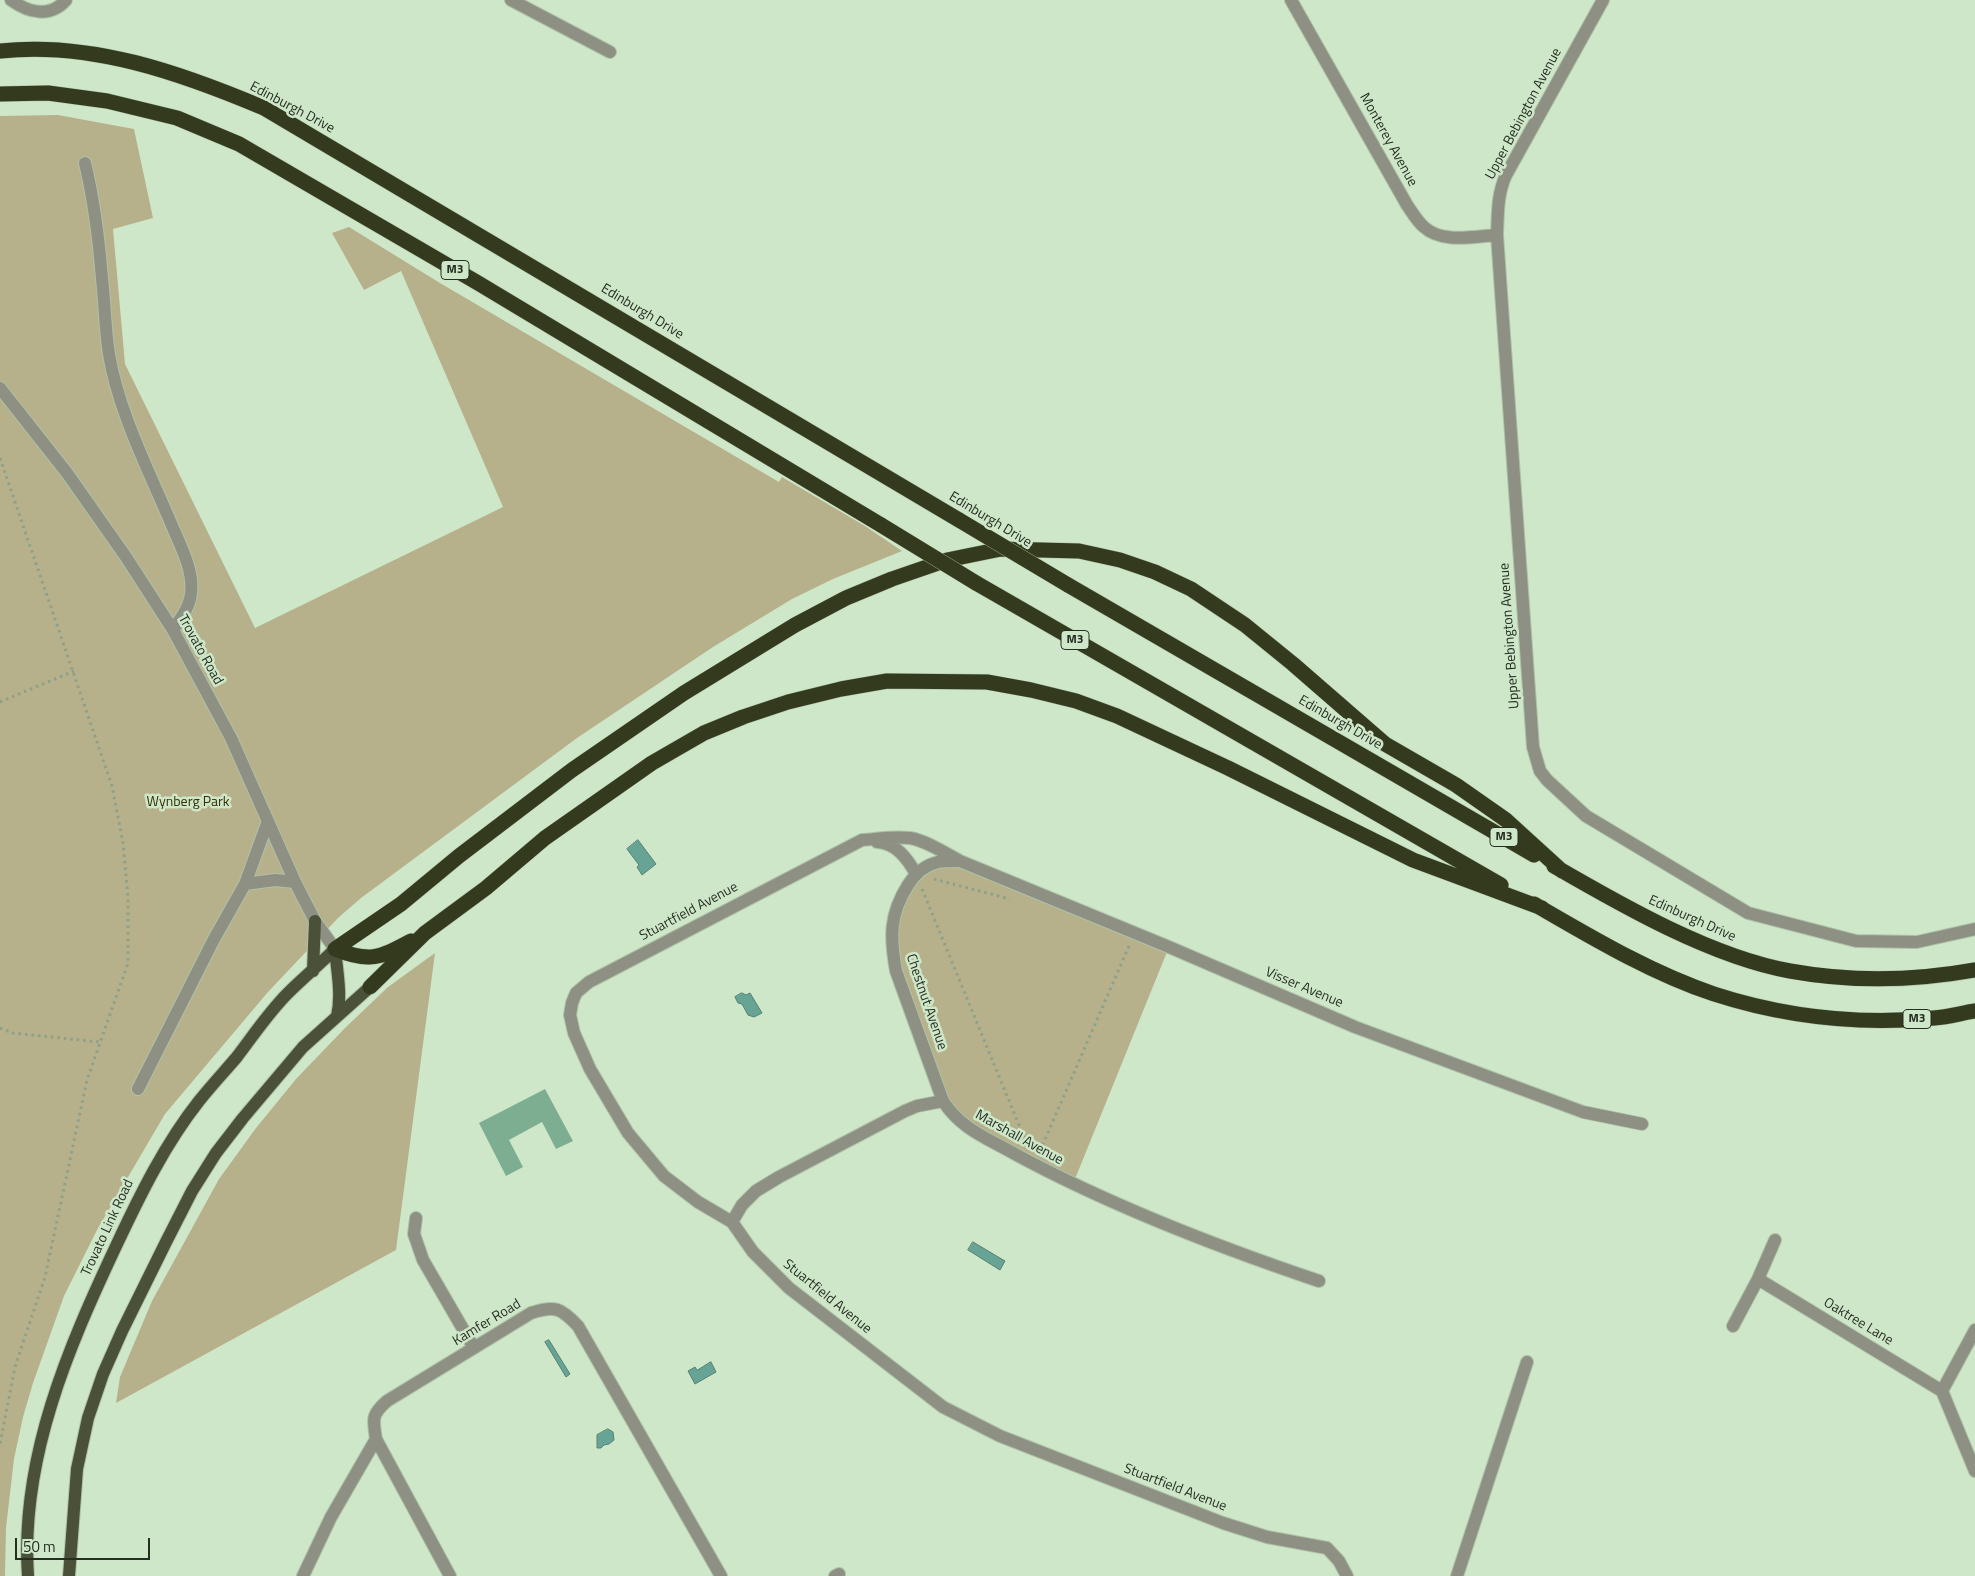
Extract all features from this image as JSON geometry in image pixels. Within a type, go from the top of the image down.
[{"type":"highway","name":"Edinburgh Drive","points":[[0,51],[58,50],[122,60],[202,82],[264,108],[1068,585],[1562,871],[1659,923],[1727,953],[1789,971],[1884,980],[1953,974],[1975,970]]},
{"type":"highway","name":"M3","points":[[0,94],[48,93],[107,101],[177,118],[239,144],[478,283],[976,583],[1542,908],[1648,966],[1713,993],[1790,1014],[1859,1021],[1935,1018],[1975,1011]]},
{"type":"highway","points":[[335,949],[401,904],[459,856],[572,770],[684,693],[795,625],[846,598],[892,580],[947,560],[1001,549],[1078,550],[1120,560],[1155,572],[1192,589],[1244,625],[1293,664],[1385,744],[1456,785],[1506,820],[1562,871]]},
{"type":"highway","points":[[370,987],[426,933],[486,888],[545,838],[652,763],[704,733],[742,717],[841,688],[896,681],[987,682],[1076,701],[1117,716],[1228,768],[1413,860],[1542,908]]},
{"type":"highway","points":[[335,949],[355,957],[376,957],[426,933]]},
{"type":"main road","points":[[313,971],[315,921]]},
{"type":"main road","name":"Trovato Link Road","points":[[28,1576],[29,1512],[38,1457],[62,1370],[105,1268],[148,1179],[198,1101],[235,1058],[264,1019],[288,992],[335,949]]},
{"type":"main road","points":[[335,949],[339,984],[339,1009],[337,1016]]},
{"type":"main road","points":[[69,1576],[77,1469],[88,1418],[103,1374],[146,1281],[192,1192],[216,1153],[304,1047],[370,987]]},
{"type":"street","points":[[11,0],[34,12],[44,12],[60,7],[66,0]]},
{"type":"street","points":[[511,0],[610,52]]},
{"type":"street","name":"Monterey Avenue","points":[[1291,0],[1407,205],[1424,228],[1435,234],[1446,236],[1497,235]]},
{"type":"street","name":"Upper Bebington Avenue","points":[[1603,0],[1500,189],[1497,235],[1533,747],[1540,771],[1547,780],[1586,816],[1748,913],[1856,941],[1917,942],[1975,929]]},
{"type":"street","points":[[85,163],[94,208],[109,355],[119,393],[138,447],[183,554],[191,579],[191,595],[173,630]]},
{"type":"street","name":"Trovato Road","points":[[0,388],[68,473],[126,557],[173,630],[230,738],[295,882],[315,921],[335,949]]},
{"type":"street","points":[[138,1090],[214,939],[245,884],[268,821]]},
{"type":"street","name":"Stuartfield Avenue","points":[[960,861],[927,844],[910,838],[862,840],[589,982],[576,993],[570,1015],[574,1033],[590,1069],[628,1133],[664,1176],[698,1202],[732,1222],[753,1252],[789,1288],[943,1407],[1000,1436],[1223,1523],[1267,1537],[1327,1548],[1334,1555],[1347,1576]]},
{"type":"street","points":[[862,840],[886,842],[901,852],[916,874]]},
{"type":"street","name":"Chestnut Avenue","points":[[943,1101],[896,971],[892,949],[896,907],[916,874],[940,862],[960,861]]},
{"type":"street","name":"Visser Avenue","points":[[960,861],[1400,1044],[1583,1112],[1642,1124]]},
{"type":"street","points":[[245,884],[275,880],[295,882]]},
{"type":"street","points":[[732,1222],[742,1205],[756,1191],[779,1177],[905,1111],[918,1106],[943,1101]]},
{"type":"street","name":"Marshall Avenue","points":[[943,1101],[958,1120],[1078,1187],[1129,1209],[1318,1281]]},
{"type":"street","points":[[416,1218],[414,1234],[423,1260],[474,1348]]},
{"type":"street","points":[[1733,1326],[1758,1279],[1775,1240]]},
{"type":"street","name":"Oaktree Lane","points":[[1758,1279],[1942,1391]]},
{"type":"street","name":"Kamfer Road","points":[[450,1576],[376,1439],[373,1422],[374,1416],[378,1409],[387,1401],[531,1313],[546,1308],[558,1309],[567,1314],[578,1326],[720,1576]]},
{"type":"street","points":[[1975,1330],[1942,1391],[1975,1471]]},
{"type":"street","points":[[1457,1576],[1527,1362]]},
{"type":"street","points":[[303,1576],[331,1517],[376,1439]]},
{"type":"path","points":[[0,458],[112,786],[123,843],[128,897],[128,963],[87,1080],[45,1277],[15,1367],[0,1444]]},
{"type":"path","points":[[0,702],[74,671]]},
{"type":"path","points":[[916,874],[1035,1164]]},
{"type":"path","points":[[1035,1164],[1135,933]]},
{"type":"path","points":[[0,1028],[13,1033],[100,1042]]},
{"type":"green space","name":"Wynberg Park","points":[[58,115],[134,129],[153,218],[113,229],[125,364],[255,628],[503,507],[401,271],[364,290],[332,233],[349,227],[440,283],[779,482],[782,477],[865,526],[902,551],[833,579],[792,599],[713,647],[577,738],[361,898],[338,918],[268,992],[165,1114],[97,1230],[64,1296],[23,1417],[14,1459],[6,1528],[5,1576],[0,1576],[0,116]]},
{"type":"green space","points":[[961,863],[1169,947],[1073,1184],[937,1103],[899,977],[897,908],[923,869]]},
{"type":"green space","points":[[435,953],[396,1250],[116,1403],[120,1377],[152,1301],[219,1179],[256,1128],[296,1079],[388,987]]},
{"type":"water","points":[[638,840],[656,864],[642,875],[637,867],[639,865],[627,849]]},
{"type":"water","points":[[742,993],[746,995],[750,993],[762,1013],[754,1017],[748,1015],[742,1004],[738,1003],[735,997]]},
{"type":"water","points":[[973,1242],[1005,1261],[1000,1270],[968,1250]]},
{"type":"water","points":[[549,1340],[570,1374],[566,1377],[545,1342]]},
{"type":"water","points":[[711,1362],[716,1372],[695,1384],[688,1371],[695,1367],[697,1370]]},
{"type":"water","points":[[608,1429],[613,1432],[614,1440],[601,1448],[597,1448],[597,1435]]},
{"type":"building","points":[[545,1089],[573,1141],[556,1149],[542,1122],[509,1140],[523,1167],[506,1176],[479,1123]]}]
